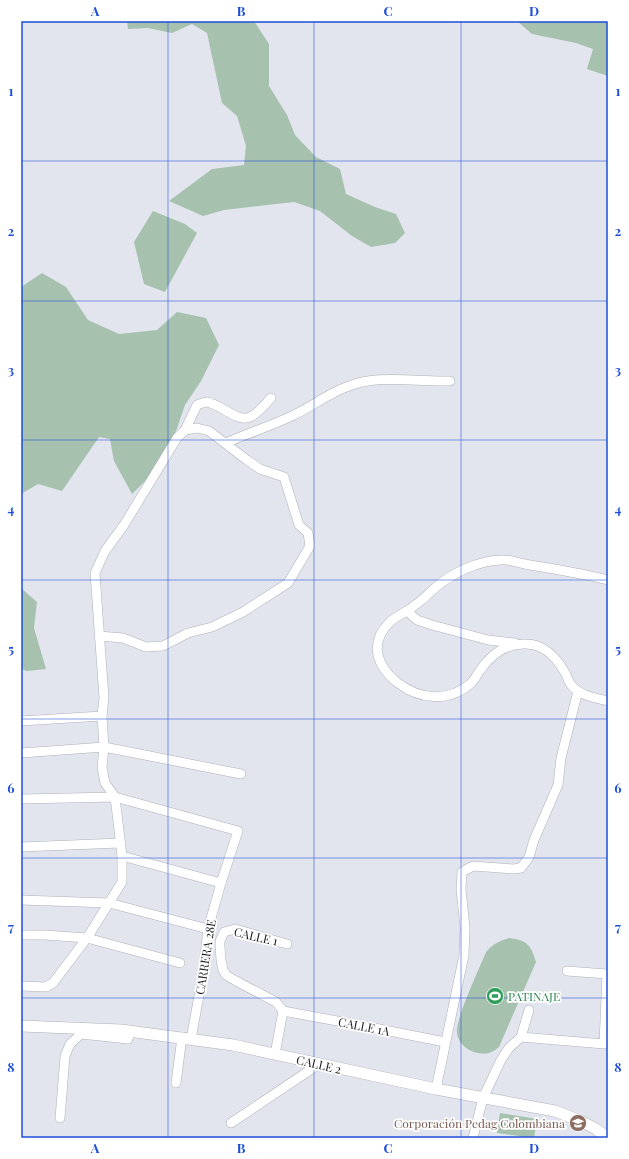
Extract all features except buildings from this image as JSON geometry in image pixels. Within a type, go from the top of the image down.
[{"type":"street","points":[[226,443],[289,417],[347,386],[366,381],[380,380],[432,382],[450,381]]},
{"type":"street","points":[[21,986],[46,987],[54,983],[87,938],[122,882],[122,856],[115,797],[105,783],[102,767],[104,747],[102,716],[104,698],[95,573],[104,551],[124,525],[177,438],[185,430],[197,405],[205,402],[214,404],[240,418],[248,418],[256,414],[271,398]]},
{"type":"street","points":[[99,636],[123,638],[146,647],[163,646],[188,633],[212,627],[243,612],[288,583],[310,546],[308,533],[299,525],[284,477],[260,469],[208,431],[197,428],[185,430]]},
{"type":"street","points":[[526,644],[500,649],[481,669],[471,684],[458,692],[444,697],[424,696],[399,683],[382,667],[378,657],[377,648],[381,634],[390,622],[415,606],[437,586],[482,562],[503,559],[578,572],[608,580]]},
{"type":"street","points":[[407,611],[417,620],[469,635],[488,640],[536,646],[548,651],[557,659],[571,686],[578,691],[608,701]]},
{"type":"street","points":[[436,1089],[464,955],[465,928],[461,889],[462,872],[473,866],[513,869],[521,868],[529,857],[534,840],[558,785],[561,758],[578,691]]},
{"type":"street","points":[[21,721],[102,716]]},
{"type":"street","points":[[21,753],[104,747],[241,774]]},
{"type":"street","points":[[21,799],[115,797]]},
{"type":"street","name":"CARRERA 28E","points":[[115,797],[238,831],[208,929],[203,974],[176,1083]]},
{"type":"street","points":[[21,847],[120,844]]},
{"type":"street","points":[[122,856],[221,883]]},
{"type":"street","points":[[21,900],[109,903],[208,929]]},
{"type":"street","name":"CALLE 1","points":[[283,1012],[276,1002],[236,982],[226,975],[223,970],[221,960],[220,941],[224,932],[235,929],[287,944]]},
{"type":"street","points":[[21,935],[87,938],[180,963]]},
{"type":"street","points":[[521,1037],[604,1044],[607,974],[568,971]]},
{"type":"street","points":[[473,1138],[483,1098],[501,1060],[509,1048],[521,1037],[529,1010]]},
{"type":"street","points":[[275,1054],[283,1012]]},
{"type":"street","name":"CALLE 1A","points":[[283,1012],[445,1042]]},
{"type":"street","name":"CALLE 2","points":[[21,1026],[187,1038],[233,1045],[436,1089],[555,1111],[582,1121],[608,1138]]},
{"type":"street","points":[[60,1118],[65,1056],[70,1044],[81,1034],[123,1033]]},
{"type":"street","points":[[231,1123],[320,1064]]},
{"type":"green space","points":[[127,21],[254,21],[269,44],[269,86],[287,115],[295,135],[316,157],[340,169],[346,194],[375,207],[396,214],[405,233],[395,243],[371,247],[352,236],[320,211],[294,202],[224,210],[203,216],[169,201],[212,169],[244,165],[246,146],[237,116],[222,103],[207,33],[192,24],[172,33],[148,28],[128,29]]},
{"type":"green space","points":[[517,21],[608,21],[608,76],[587,69],[593,49],[576,43],[532,34]]},
{"type":"green space","points":[[153,211],[185,224],[197,233],[165,292],[144,284],[134,242]]},
{"type":"green space","points":[[42,273],[66,287],[88,320],[119,334],[157,330],[177,312],[206,318],[219,345],[201,381],[185,405],[176,431],[147,479],[132,494],[114,461],[110,439],[99,437],[62,491],[38,484],[21,494],[21,287]]},
{"type":"green space","points":[[21,588],[37,602],[34,628],[46,669],[27,671],[21,669]]},
{"type":"green space","points":[[509,938],[520,940],[527,944],[532,951],[536,962],[499,1047],[488,1053],[474,1052],[460,1042],[457,1033],[457,1026],[468,993],[486,952],[496,943]]},
{"type":"green space","points":[[500,1113],[537,1119],[534,1138],[497,1133]]},
{"type":"place","name":"PATINAJE","points":[[495,996]]},
{"type":"place","name":"Corporación Pedag Colombiana","points":[[578,1123]]}]
